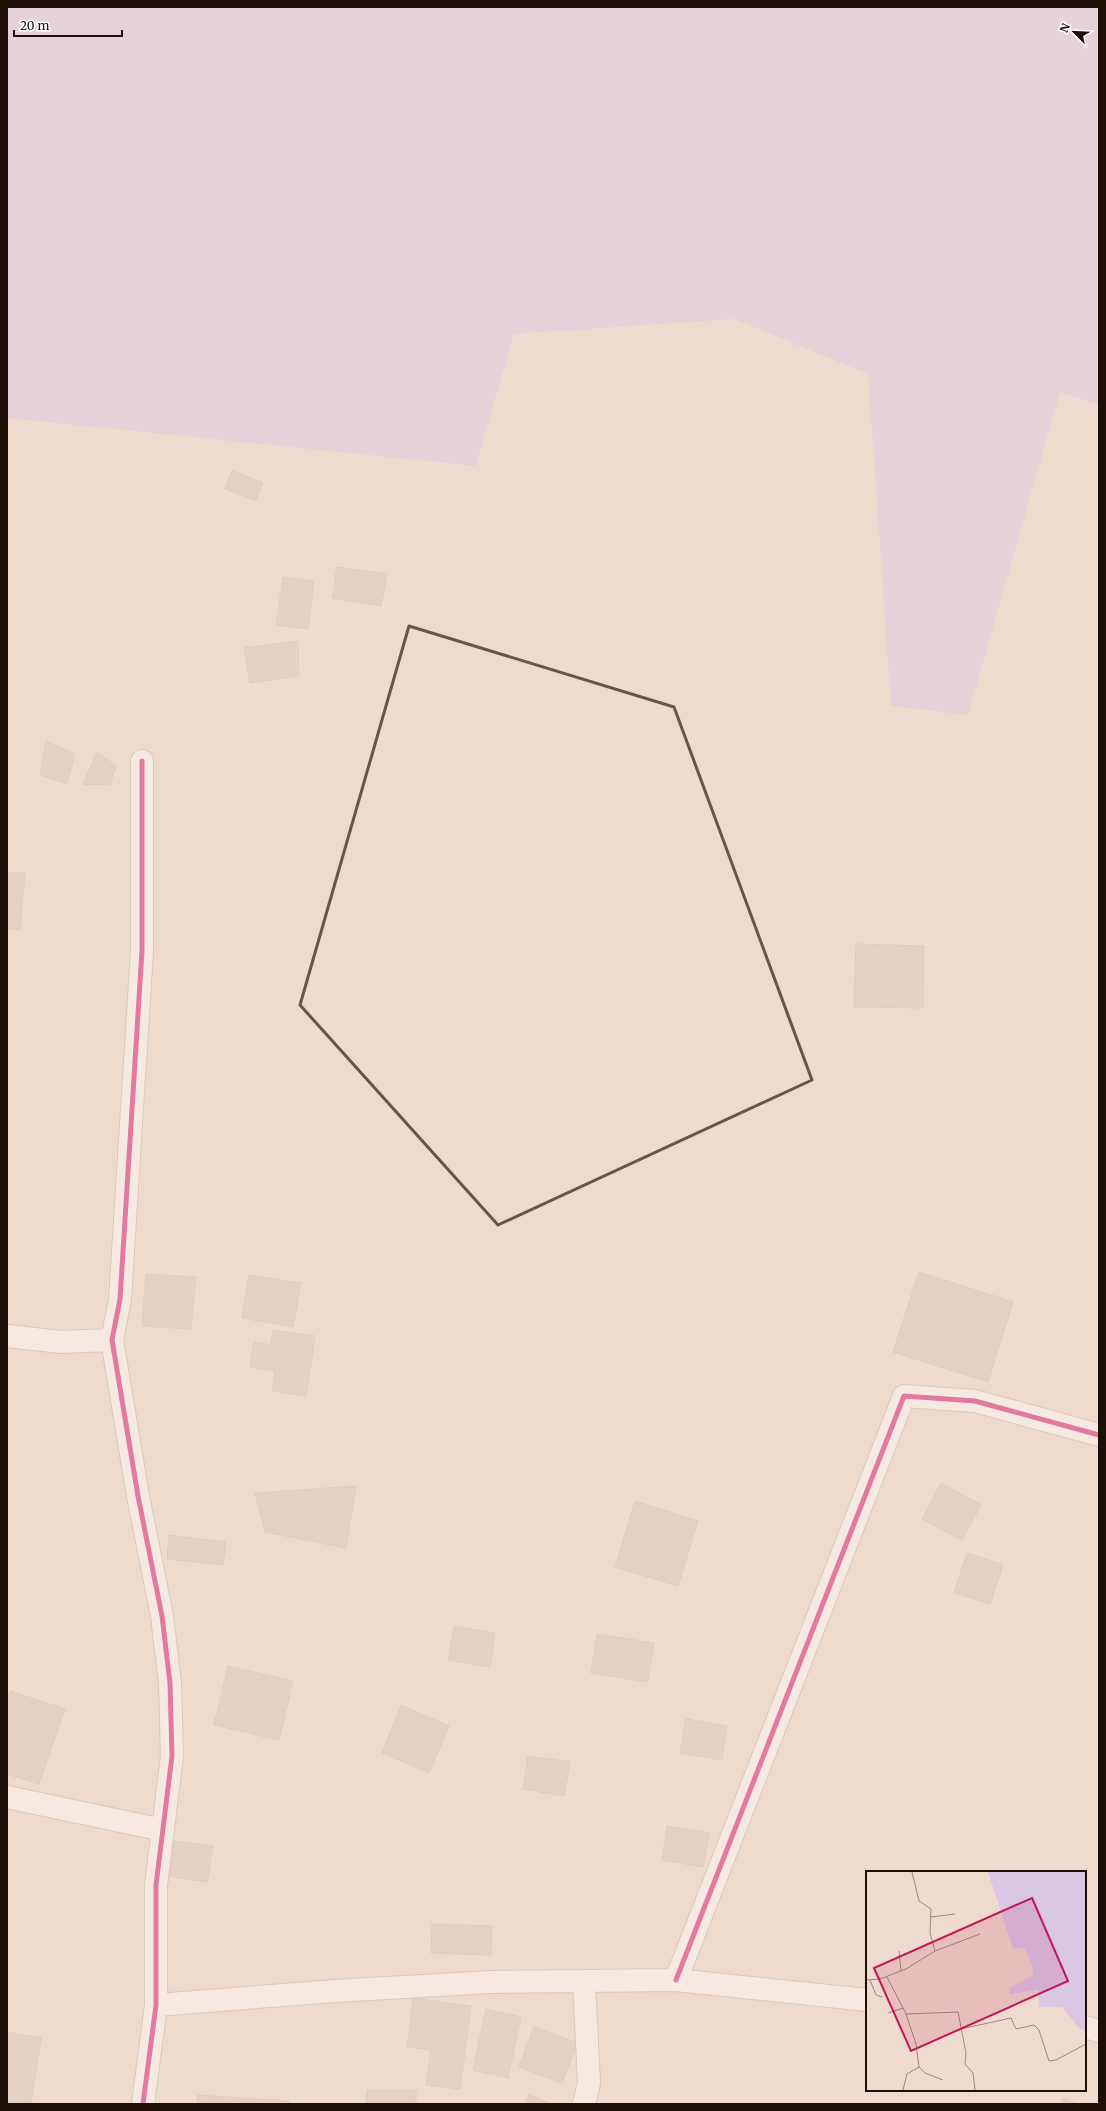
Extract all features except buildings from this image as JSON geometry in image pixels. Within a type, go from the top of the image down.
[{"type":"street","points":[[142,761],[142,951],[120,1299],[112,1340],[138,1496],[162,1616],[170,1683],[172,1756],[156,1885],[156,2005],[143,2104]]},
{"type":"street","points":[[7,1336],[61,1342],[112,1340]]},
{"type":"street","points":[[676,1980],[904,1396],[975,1401],[1099,1435]]},
{"type":"street","points":[[7,1797],[163,1830]]},
{"type":"street","points":[[156,2005],[351,1990],[491,1982],[676,1980],[866,2000]]},
{"type":"street","points":[[584,1981],[589,2082],[584,2104]]},
{"type":"street","points":[[1086,2027],[1099,2031]]},
{"type":"highlighted area","points":[[409,626],[674,707],[812,1080],[498,1225],[300,1005]]},
{"type":"shaded area","points":[[7,7],[1099,7],[1099,405],[1060,392],[968,715],[891,706],[868,374],[734,319],[514,334],[476,466],[7,418]]},
{"type":"cycle path","points":[[142,761],[142,951],[120,1299],[112,1340],[138,1496],[162,1616],[170,1683],[172,1756],[156,1885],[156,2005],[143,2104]]},
{"type":"cycle path","points":[[676,1980],[904,1396],[975,1401],[1099,1435]]}]
